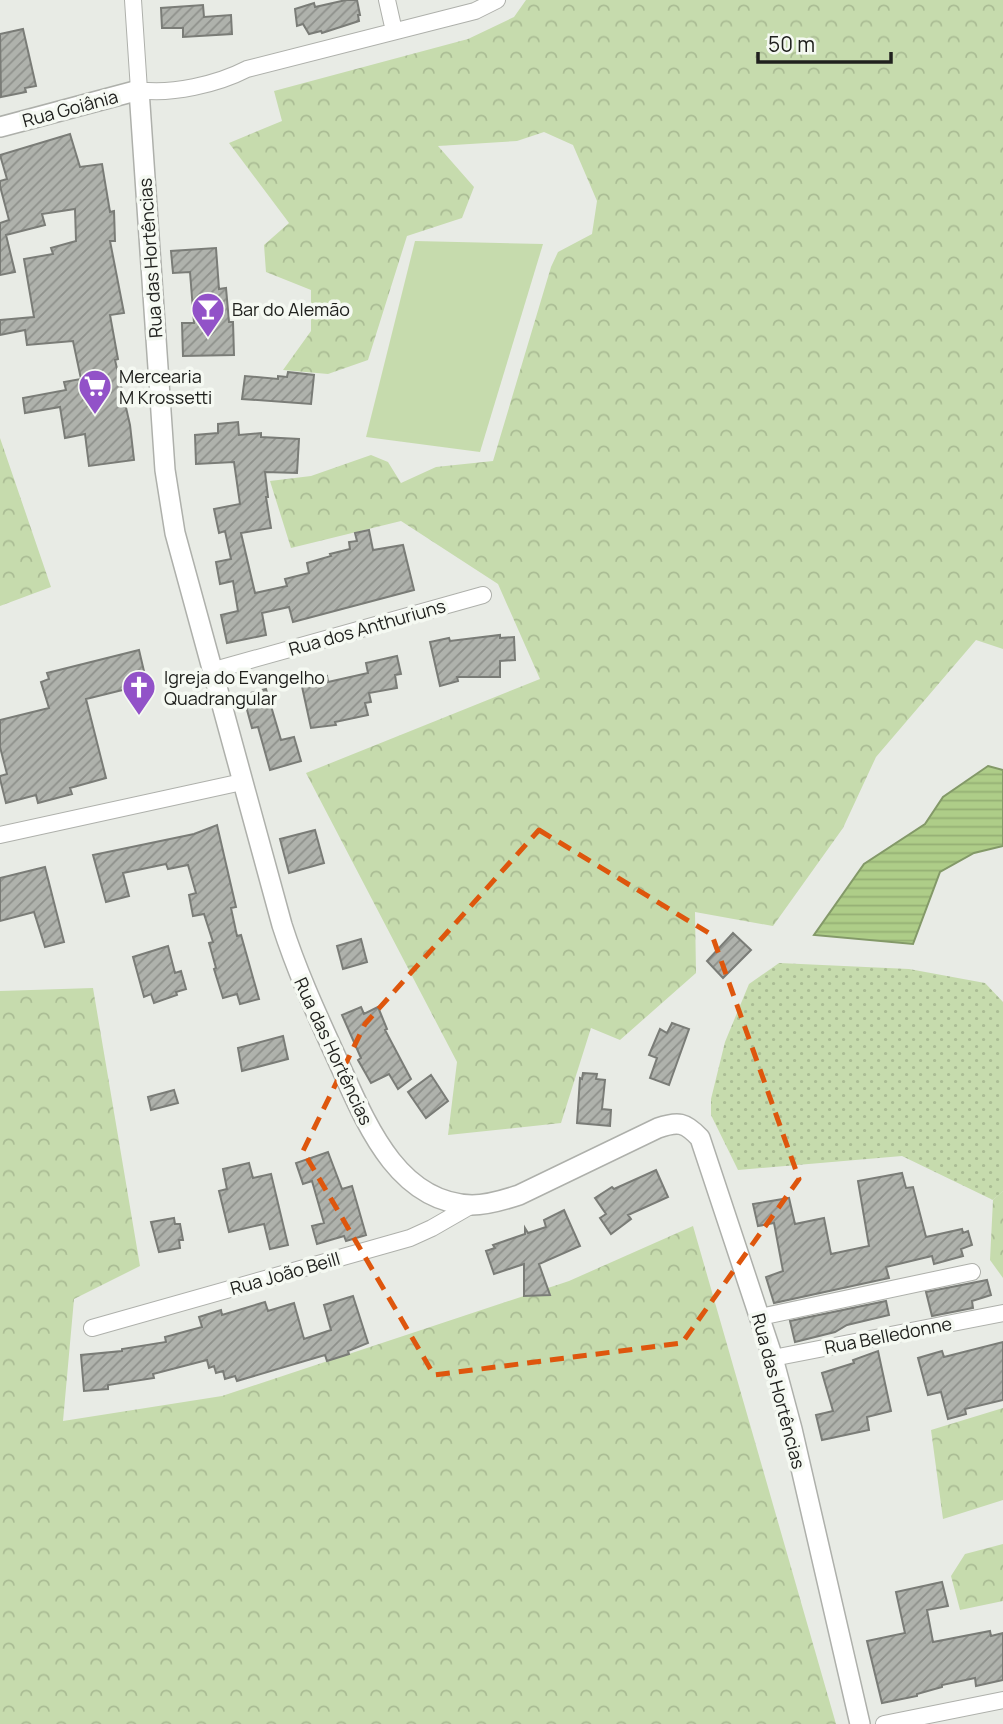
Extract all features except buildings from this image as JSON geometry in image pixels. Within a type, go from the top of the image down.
[{"type":"street","name":"Rua das Hortências","points":[[133,0],[165,470],[175,533],[282,925],[299,976],[363,1117],[380,1146],[396,1167],[418,1186],[444,1199],[472,1205],[519,1195],[658,1128],[674,1123],[690,1127],[700,1138],[773,1358],[860,1724]]},
{"type":"street","points":[[387,0],[394,32]]},
{"type":"street","name":"Rua Goiânia","points":[[0,127],[139,90],[159,93],[231,77],[247,69],[475,11],[497,0]]},
{"type":"street","name":"Rua dos Anthuriuns","points":[[211,671],[483,594]]},
{"type":"street","points":[[0,835],[242,782]]},
{"type":"street","name":"Rua João Beill","points":[[92,1328],[410,1238],[472,1205]]},
{"type":"street","points":[[760,1317],[972,1272]]},
{"type":"street","name":"Rua Belledonne","points":[[773,1358],[1003,1313]]},
{"type":"street","points":[[884,1724],[1003,1700]]},
{"type":"highlighted area","points":[[539,830],[712,935],[799,1179],[682,1343],[434,1375],[303,1151],[365,1024]]},
{"type":"green space","points":[[526,0],[1003,0],[1003,649],[976,640],[876,757],[843,828],[773,926],[695,912],[696,973],[620,1040],[591,1028],[561,1123],[448,1135],[457,1062],[306,773],[540,679],[498,584],[401,521],[291,548],[270,481],[311,476],[371,455],[388,462],[401,483],[436,467],[493,461],[551,267],[558,252],[592,234],[597,201],[573,145],[544,132],[517,141],[438,146],[474,187],[462,218],[407,236],[368,360],[328,374],[283,370],[311,331],[311,290],[266,272],[264,245],[289,223],[229,143],[282,121],[274,91],[468,39],[514,17]]},
{"type":"green space","points":[[415,241],[543,244],[480,452],[366,437]]},
{"type":"green space","points":[[0,438],[51,587],[0,606]]},
{"type":"green space","points":[[779,963],[909,969],[985,983],[1003,1002],[1003,1191],[993,1200],[902,1156],[738,1170],[711,1115],[711,1099],[725,1042],[749,984]]},
{"type":"green space","points":[[93,988],[140,1266],[74,1299],[63,1421],[222,1396],[569,1281],[693,1226],[836,1724],[0,1724],[0,991]]},
{"type":"green space","points":[[1003,1191],[1003,1278],[990,1260],[993,1200]]},
{"type":"green space","points":[[1003,1408],[1003,1500],[943,1519],[931,1430]]},
{"type":"green space","points":[[1003,1544],[1003,1601],[960,1610],[951,1576],[965,1554]]},
{"type":"shaded area","points":[[988,766],[1003,770],[1003,846],[974,853],[940,872],[913,944],[814,935],[864,864],[925,824],[943,797]]},
{"type":"place","name":"Bar do Alemão","points":[[208,339]]},
{"type":"place","name":"Mercearia M Krossetti","points":[[95,416]]},
{"type":"place","name":"Igreja do Evangelho Quadrangular","points":[[139,717]]}]
